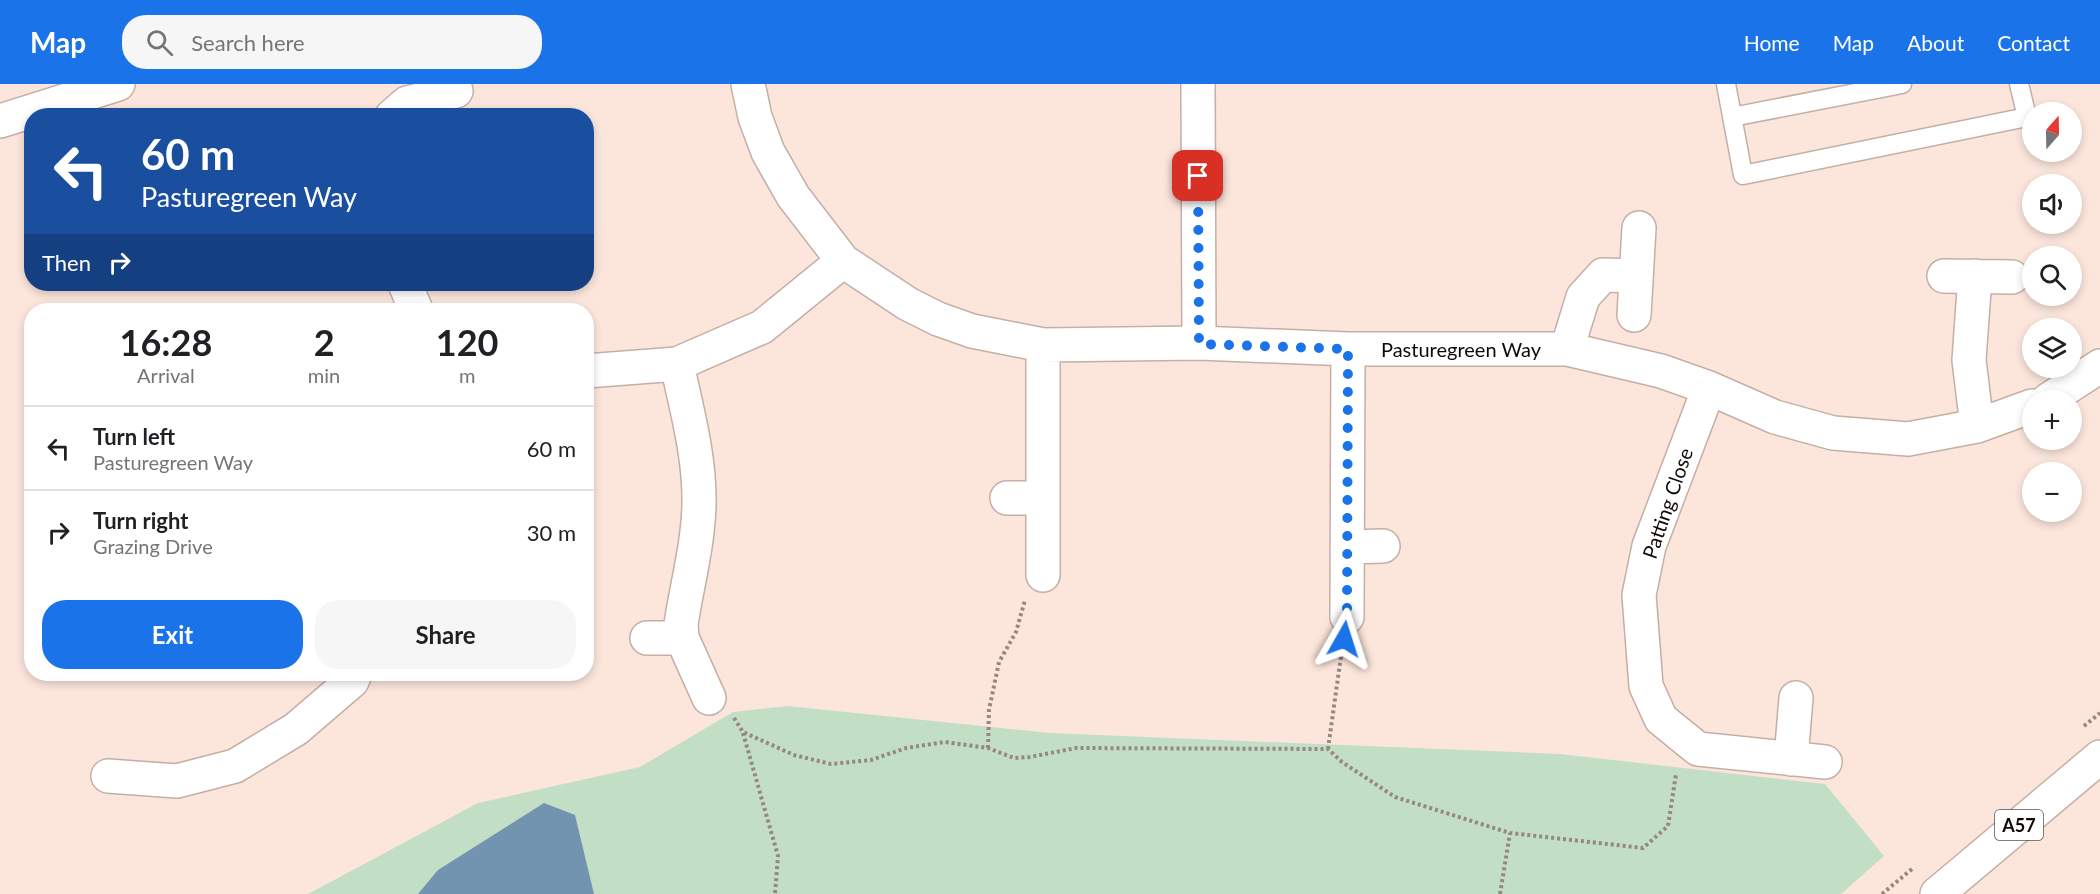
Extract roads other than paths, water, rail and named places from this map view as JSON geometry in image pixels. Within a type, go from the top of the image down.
[{"type":"main road","points":[[41,108],[118,84]]},
{"type":"main road","name":"Pasturegreen Way","points":[[748,84],[754,117],[768,152],[793,196],[843,261],[908,304],[938,319],[972,331],[1043,345],[1199,344],[1348,349],[1567,349],[1660,371],[1709,388],[1774,417],[1833,433],[1908,439],[1977,426],[2022,410]]},
{"type":"main road","points":[[1198,84],[1199,344]]},
{"type":"main road","points":[[401,108],[407,103],[456,91]]},
{"type":"main road","points":[[0,121],[24,113]]},
{"type":"main road","points":[[1634,315],[1639,228]]},
{"type":"main road","points":[[594,369],[677,364],[762,327],[843,261]]},
{"type":"main road","points":[[1567,349],[1583,297],[1596,282],[1603,275],[1636,276]]},
{"type":"main road","points":[[1944,276],[2012,277]]},
{"type":"main road","points":[[1976,276],[1970,360],[1977,426]]},
{"type":"main road","points":[[1043,345],[1043,575]]},
{"type":"main road","points":[[1347,617],[1348,349]]},
{"type":"main road","points":[[677,364],[697,458],[699,504],[698,528],[681,624],[682,638],[710,698]]},
{"type":"main road","points":[[2063,390],[2100,366]]},
{"type":"main road","name":"Patting Close","points":[[1709,388],[1649,546],[1639,594],[1646,686],[1661,719],[1657,729],[1698,749],[1791,759]]},
{"type":"main road","points":[[1007,498],[1043,498]]},
{"type":"main road","points":[[1347,547],[1383,546]]},
{"type":"main road","points":[[647,638],[682,638]]},
{"type":"main road","points":[[108,776],[177,781],[235,766],[296,729],[352,681]]},
{"type":"main road","points":[[1796,698],[1791,759],[1825,762]]},
{"type":"main road","name":"A57","points":[[1937,894],[2100,757]]},
{"type":"lane","points":[[1726,84],[1743,175],[2027,117],[2019,84]]},
{"type":"lane","points":[[1732,117],[1902,84]]},
{"type":"water","points":[[544,803],[575,815],[594,894],[418,894],[438,870]]}]
